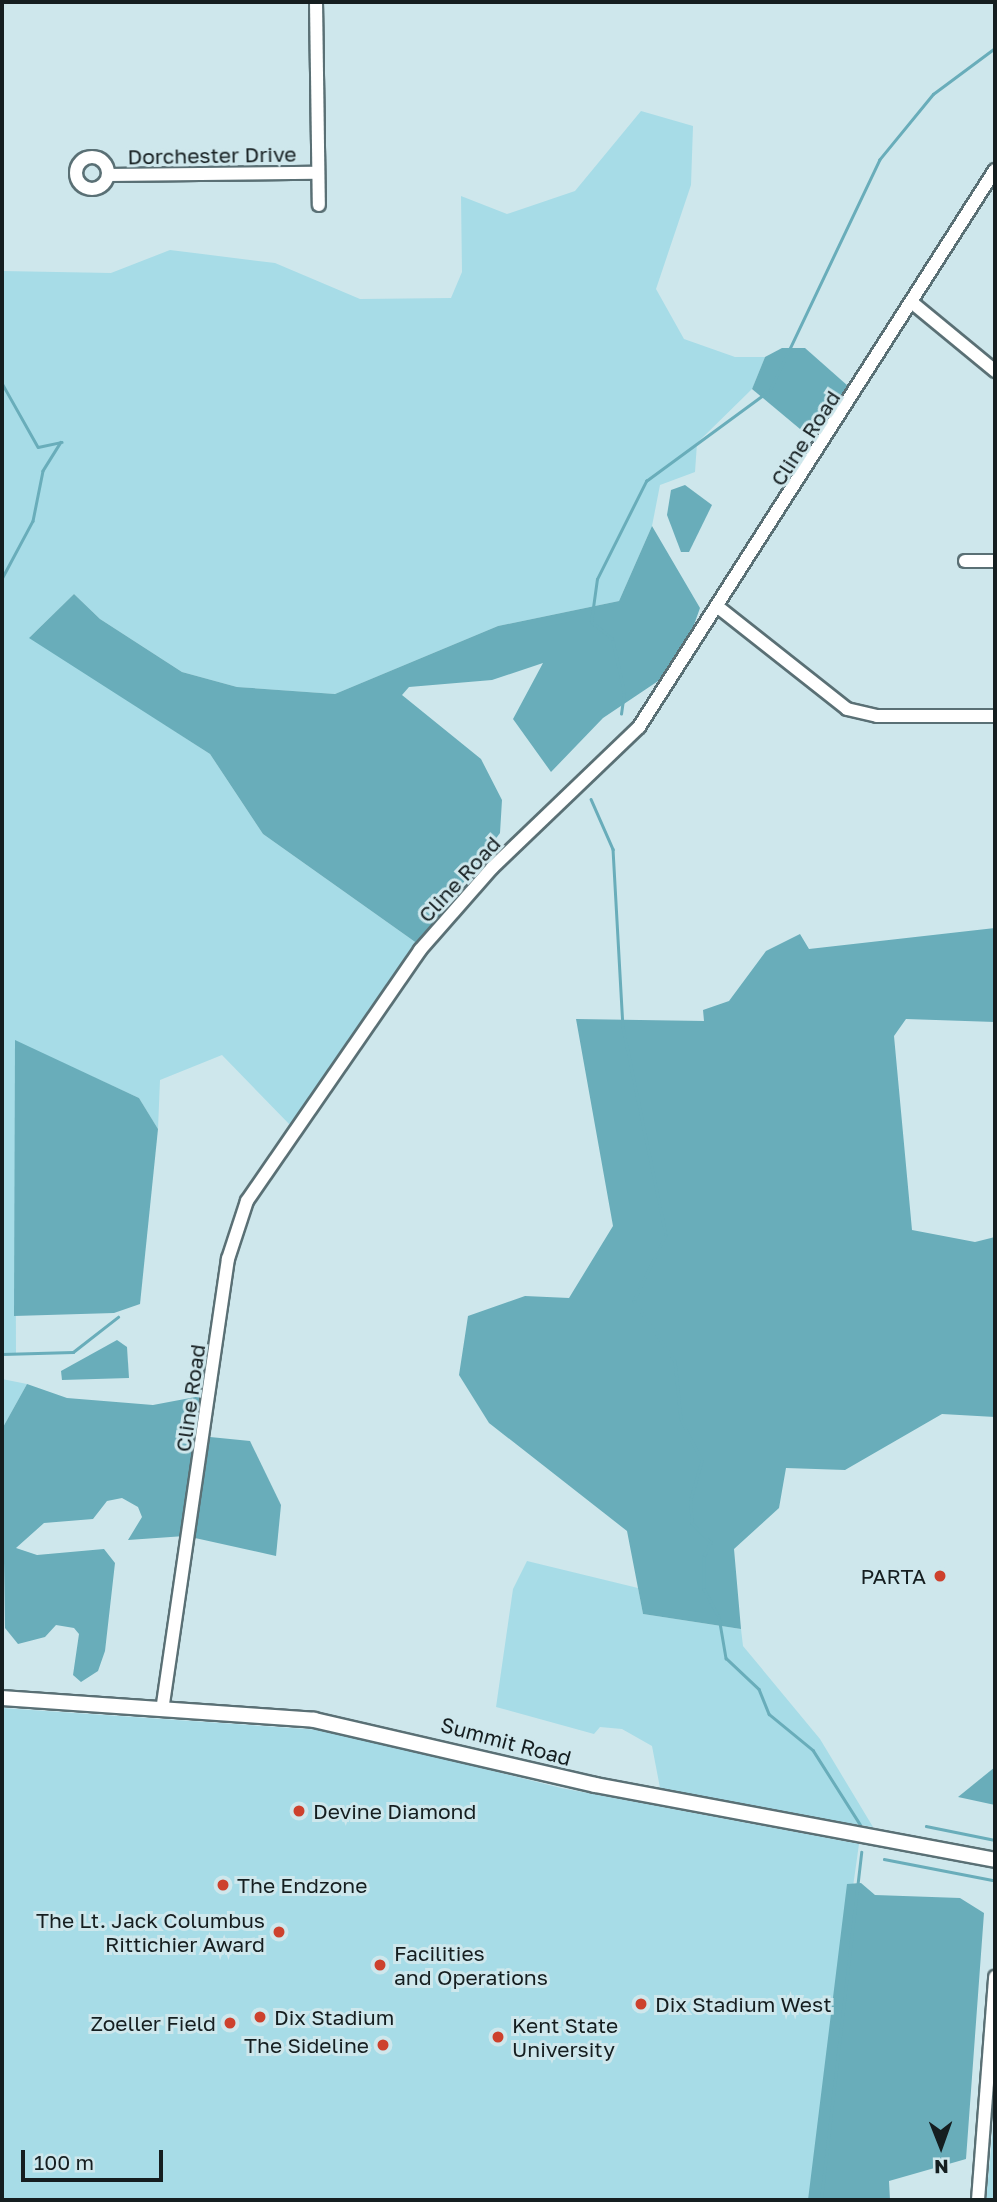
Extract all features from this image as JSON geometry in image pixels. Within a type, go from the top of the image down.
[{"type":"street","points":[[316,2],[316,173],[319,205]]},
{"type":"street","name":"Cline Road","points":[[163,1704],[228,1259],[247,1201],[420,950],[492,868],[634,733],[915,304],[995,170]]},
{"type":"street","name":"Dorchester Drive","points":[[108,175],[316,173]]},
{"type":"street","points":[[915,304],[995,371]]},
{"type":"street","points":[[965,562],[995,561]]},
{"type":"street","points":[[718,607],[847,709],[877,716],[995,716]]},
{"type":"street","name":"Summit Road","points":[[2,1698],[163,1704],[374,1730],[595,1786],[995,1860]]},
{"type":"street","points":[[978,2200],[995,1977]]},
{"type":"shaded area","points":[[641,111],[693,126],[691,185],[656,289],[684,339],[735,357],[765,357],[752,389],[697,443],[695,472],[660,485],[652,526],[619,601],[498,626],[335,694],[237,687],[182,672],[100,619],[74,594],[30,637],[210,754],[263,834],[418,944],[291,1126],[222,1055],[160,1080],[158,1129],[139,1098],[15,1041],[16,1355],[2,1354],[2,271],[111,273],[170,250],[275,263],[360,299],[451,298],[462,272],[461,196],[507,214],[575,191]]},
{"type":"shaded area","points":[[782,348],[805,348],[848,386],[838,407],[806,434],[752,389],[765,357]]},
{"type":"shaded area","points":[[685,485],[712,505],[689,552],[681,552],[667,515],[671,490]]},
{"type":"shaded area","points":[[652,526],[700,608],[679,667],[603,718],[551,772],[513,719],[543,663],[492,680],[409,687],[402,695],[481,759],[502,800],[500,833],[418,944],[263,834],[210,754],[29,638],[74,594],[100,619],[182,672],[237,687],[335,694],[498,626],[619,601]]},
{"type":"shaded area","points":[[995,928],[995,1022],[906,1019],[894,1036],[912,1230],[975,1242],[995,1237],[995,1417],[942,1414],[845,1470],[786,1468],[779,1508],[734,1549],[741,1629],[643,1614],[627,1531],[489,1423],[459,1375],[468,1316],[525,1296],[569,1298],[613,1226],[576,1019],[704,1021],[703,1010],[729,1001],[766,951],[800,934],[809,949]]},
{"type":"shaded area","points":[[15,1040],[139,1098],[158,1129],[140,1304],[114,1313],[14,1316]]},
{"type":"shaded area","points":[[117,1340],[127,1347],[129,1378],[62,1380],[61,1371]]},
{"type":"shaded area","points":[[2,1379],[27,1384],[2,1429]]},
{"type":"shaded area","points":[[27,1384],[67,1398],[153,1405],[206,1395],[185,1536],[128,1540],[142,1517],[138,1507],[122,1498],[107,1501],[93,1519],[44,1523],[16,1548],[37,1555],[104,1549],[115,1563],[105,1651],[98,1671],[81,1682],[73,1675],[79,1634],[74,1628],[56,1625],[45,1637],[18,1644],[5,1628],[2,1429]]},
{"type":"shaded area","points":[[210,1437],[250,1441],[281,1505],[276,1556],[195,1538]]},
{"type":"shaded area","points":[[527,1561],[638,1588],[643,1614],[741,1629],[743,1646],[820,1739],[873,1827],[661,1793],[652,1746],[622,1729],[600,1727],[594,1734],[496,1707],[513,1589]]},
{"type":"shaded area","name":"Kent State University","points":[[2,1708],[334,1731],[561,1788],[859,1844],[809,2200],[2,2200]]},
{"type":"shaded area","points":[[995,1767],[995,1805],[958,1797]]},
{"type":"shaded area","points":[[861,1883],[875,1895],[960,1898],[984,1913],[966,2159],[889,2181],[890,2200],[808,2200],[847,1884]]},
{"type":"shaded area","points":[[995,2108],[995,2200],[986,2200]]},
{"type":"waterway","points":[[621,714],[624,692],[612,639],[591,622],[597,579],[646,481],[770,390],[879,160],[933,94],[995,48]]},
{"type":"waterway","points":[[2,383],[38,447],[61,442],[43,471],[33,521],[2,579]]},
{"type":"waterway","points":[[591,799],[613,849],[623,1027],[666,1235],[634,1301],[675,1361],[681,1419],[702,1461],[691,1499],[692,1523],[711,1542],[704,1557],[704,1589],[719,1617],[726,1658],[759,1689],[769,1714],[813,1750],[860,1824]]},
{"type":"waterway","points":[[2,1354],[73,1352],[118,1317]]},
{"type":"waterway","points":[[926,1826],[995,1840]]},
{"type":"waterway","points":[[821,2200],[861,1852]]},
{"type":"waterway","points":[[884,1859],[992,1880]]},
{"type":"place","name":"PARTA","points":[[940,1576]]},
{"type":"place","name":"Devine Diamond","points":[[299,1811]]},
{"type":"place","name":"The Endzone","points":[[223,1885]]},
{"type":"place","name":"The Lt. Jack Columbus Rittichier Award","points":[[279,1932]]},
{"type":"place","name":"Facilities and Operations","points":[[380,1965]]},
{"type":"place","name":"Dix Stadium West","points":[[641,2004]]},
{"type":"place","name":"Dix Stadium","points":[[260,2017]]},
{"type":"place","name":"Zoeller Field","points":[[230,2023]]},
{"type":"place","name":"Kent State University","points":[[498,2037]]},
{"type":"place","name":"The Sideline","points":[[383,2045]]}]
